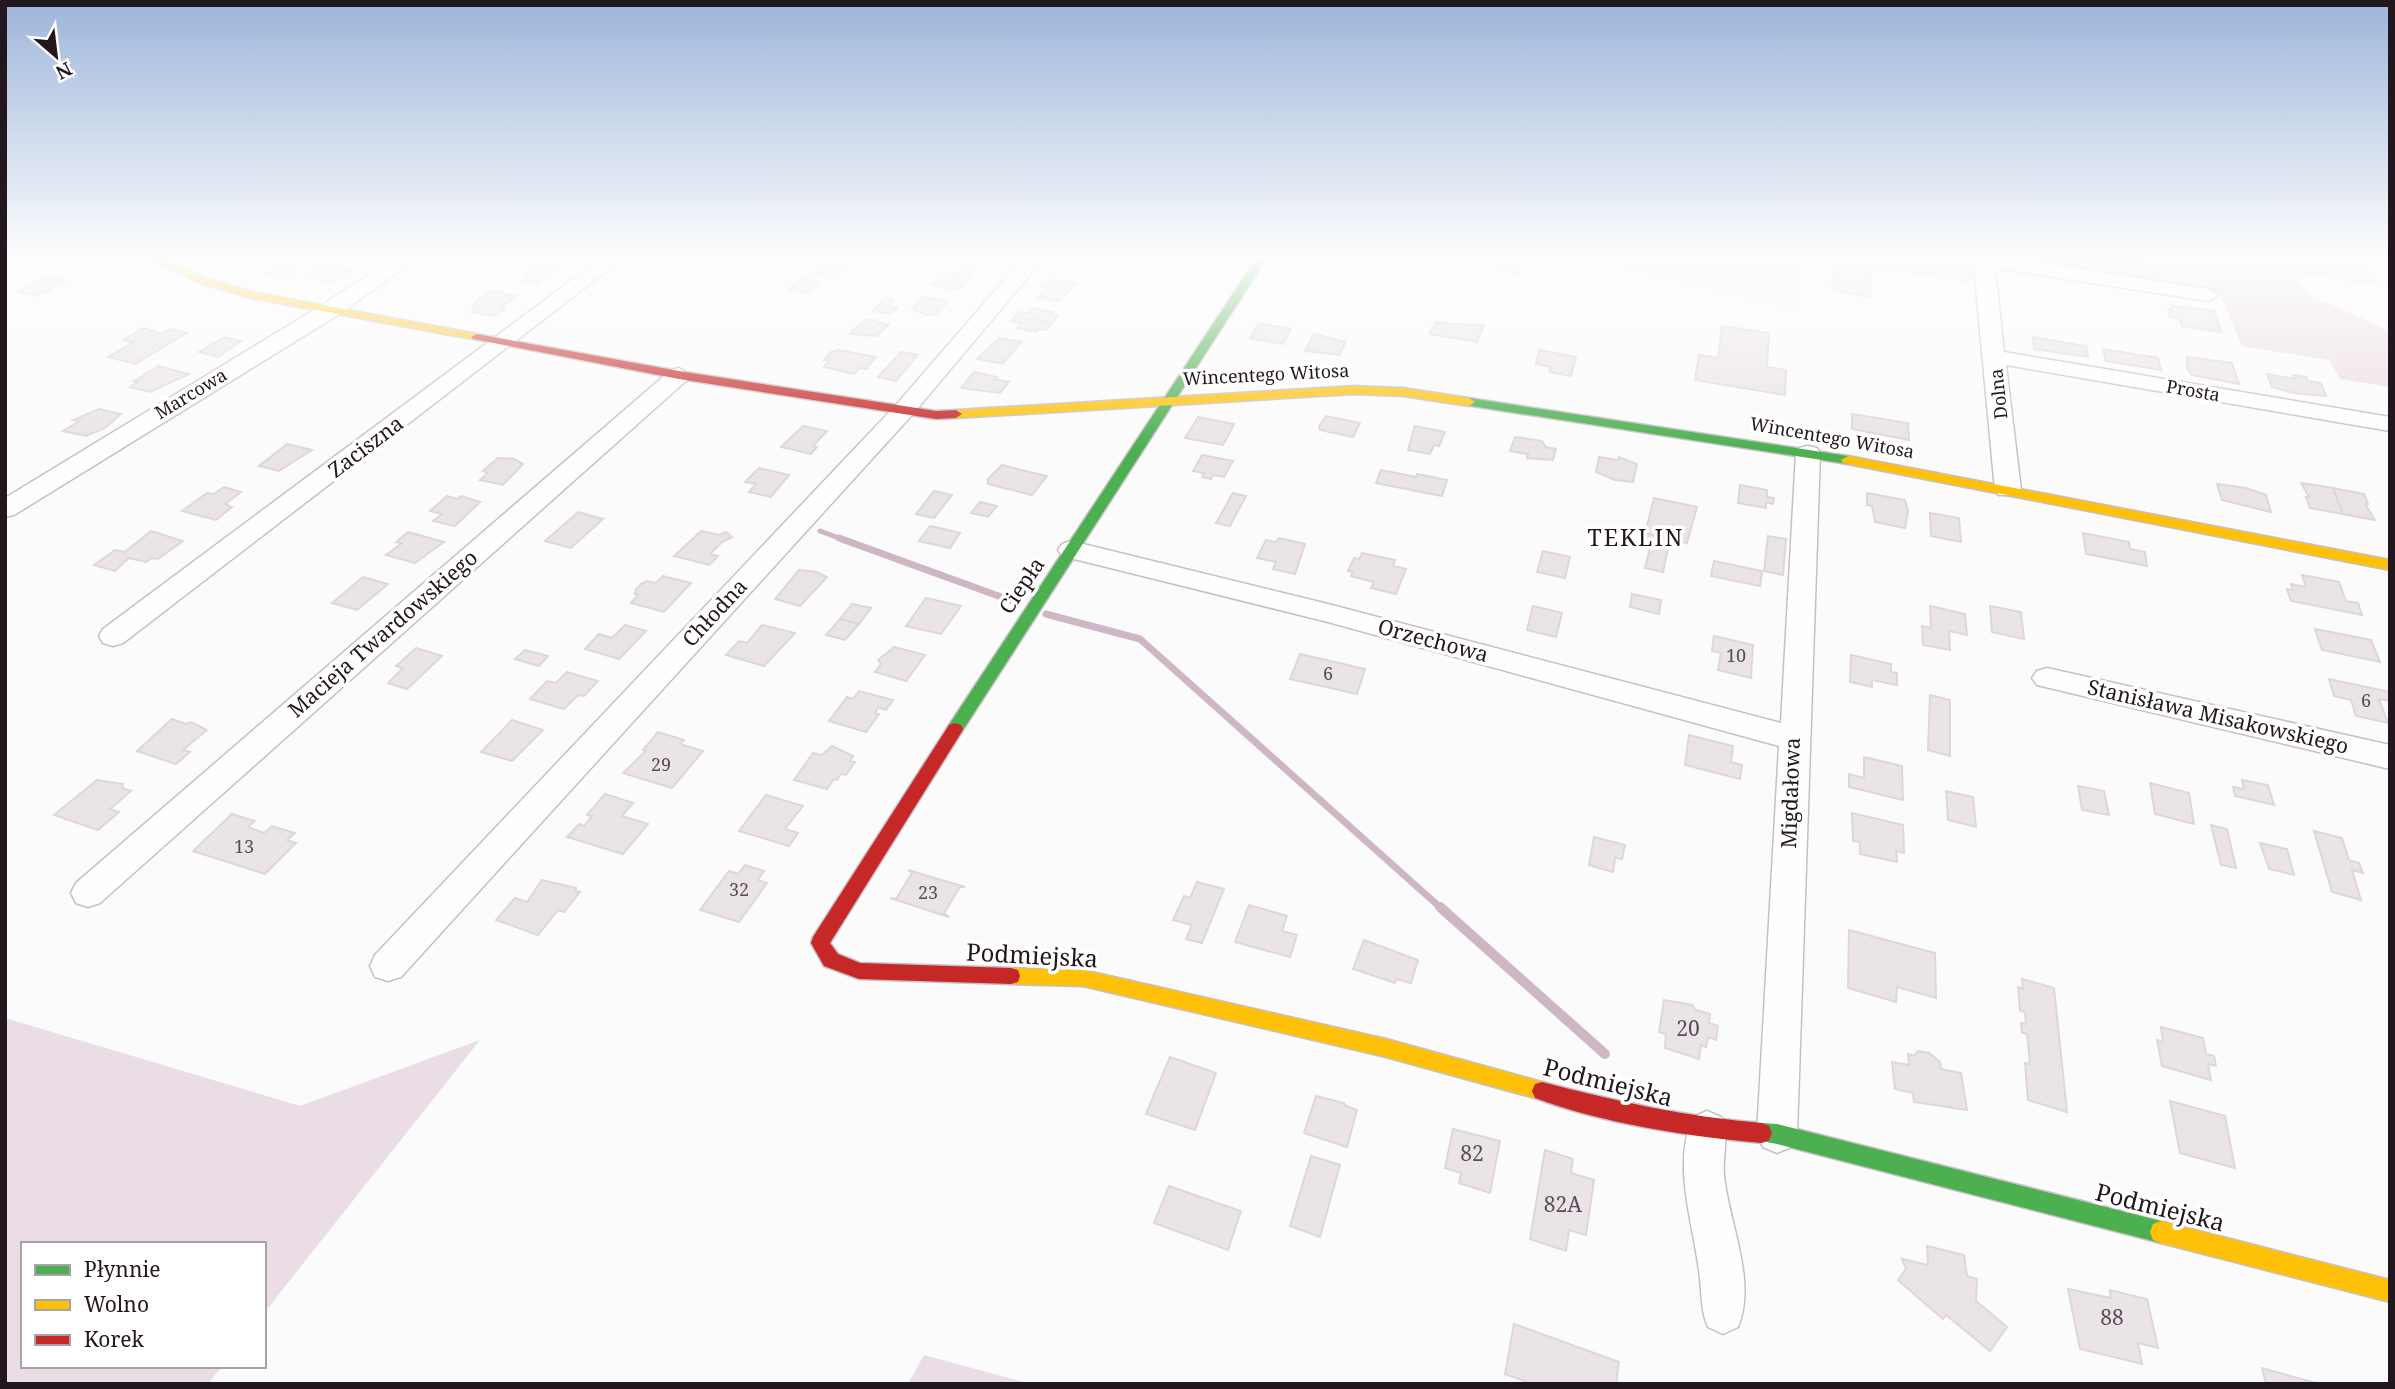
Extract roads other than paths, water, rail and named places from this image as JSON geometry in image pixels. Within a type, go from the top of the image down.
[{"type":"street","name":"Marcowa","points":[[5,509],[312,321]]},
{"type":"street","name":"Wincentego Witosa","points":[[389,321],[679,375],[936,415],[1171,399],[1354,390],[1403,392],[1808,453],[2008,490],[2061,504],[2388,568]]},
{"type":"street","name":"Zaciszna","points":[[114,636],[532,321]]},
{"type":"street","name":"Chłodna","points":[[388,966],[904,410],[980,321]]},
{"type":"street","name":"Ciepła","points":[[820,943],[945,742],[1221,321]]},
{"type":"street","name":"Dolna","points":[[1991,321],[2008,490]]},
{"type":"street","name":"Prosta","points":[[1996,357],[2390,424]]},
{"type":"street","name":"Macieja Twardowskiego","points":[[88,893],[679,375]]},
{"type":"street","name":"Migdałowa","points":[[1777,1134],[1808,453]]},
{"type":"street","points":[[5,484],[34,490]]},
{"type":"street","name":"Orzechowa","points":[[1071,550],[1328,613],[1793,738]]},
{"type":"street","name":"Stanisława Misakowskiego","points":[[2047,678],[2390,757]]},
{"type":"street","name":"Podmiejska","points":[[820,943],[831,960],[859,971],[1083,978],[1179,998],[1386,1048],[1610,1110],[1707,1130],[1777,1134],[2390,1291]]},
{"type":"street","points":[[1707,1130],[1704,1174],[1722,1281],[1723,1311]]},
{"type":"waterway","points":[[820,531],[844,540]]},
{"type":"waterway","points":[[839,538],[1015,602]]},
{"type":"waterway","points":[[1046,614],[1140,639],[1442,909]]},
{"type":"waterway","points":[[1440,907],[1605,1054]]},
{"type":"district","name":"TEKLIN","points":[[1636,538]]}]
